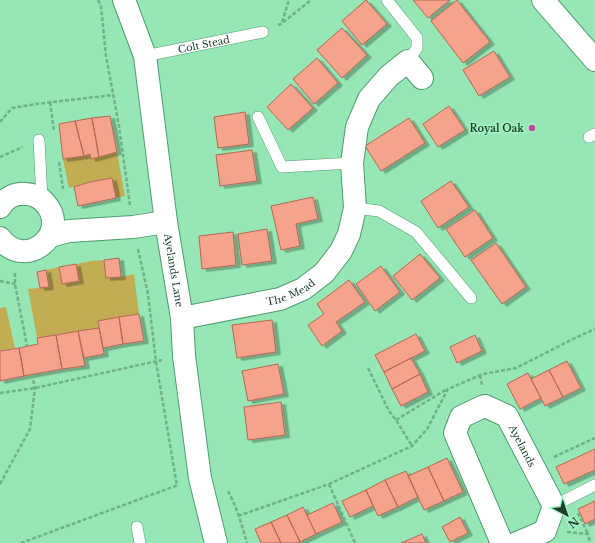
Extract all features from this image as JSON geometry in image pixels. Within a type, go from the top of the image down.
[{"type":"street","name":"Ayelands Lane","points":[[124,0],[145,56],[166,222],[182,318],[184,356],[200,478],[216,543]]},
{"type":"street","points":[[543,0],[595,60]]},
{"type":"street","points":[[408,61],[422,78]]},
{"type":"street","name":"The Mead","points":[[182,318],[280,299],[303,289],[324,272],[341,251],[349,234],[355,208],[352,163],[357,127],[369,98],[390,76],[408,61]]},
{"type":"street","points":[[0,207],[2,203],[10,196],[20,193],[30,194],[42,199],[49,207],[53,216],[53,227],[50,236],[44,244],[36,249],[26,252],[8,245]]},
{"type":"street","points":[[50,236],[69,231],[134,227],[166,222]]},
{"type":"street","name":"Ayelands","points":[[502,543],[455,433],[461,417],[485,406],[507,416],[534,467],[562,501]]},
{"type":"street","points":[[517,543],[545,531],[562,501]]},
{"type":"lane","name":"The Mead","points":[[387,0],[417,38],[417,48],[408,61]]},
{"type":"lane","name":"Colt Stead","points":[[145,56],[262,32]]},
{"type":"lane","points":[[258,117],[282,167],[352,163]]},
{"type":"lane","points":[[39,140],[42,199]]},
{"type":"lane","points":[[355,208],[379,211],[416,232],[471,298]]},
{"type":"lane","points":[[562,501],[595,485]]},
{"type":"lane","points":[[137,527],[140,543]]},
{"type":"path","points":[[281,24],[289,0]]},
{"type":"path","points":[[262,32],[281,24],[311,0]]},
{"type":"path","points":[[0,122],[12,108],[113,95]]},
{"type":"path","points":[[50,102],[54,132]]},
{"type":"path","points":[[58,155],[64,193]]},
{"type":"path","points":[[8,245],[27,346]]},
{"type":"path","points":[[0,281],[15,284]]},
{"type":"path","points":[[396,420],[448,388],[483,374],[516,368],[595,329]]},
{"type":"path","points":[[0,393],[35,388],[184,356]]},
{"type":"path","points":[[368,368],[389,411],[412,446]]},
{"type":"path","points":[[0,484],[30,429],[35,388],[32,375]]},
{"type":"path","points":[[238,516],[329,484],[412,446],[427,429],[448,388]]},
{"type":"path","points":[[534,467],[595,438]]},
{"type":"path","points":[[21,543],[200,478]]},
{"type":"path","points":[[329,484],[355,543]]},
{"type":"path","points":[[562,501],[588,534],[590,543]]},
{"type":"path","points":[[545,531],[588,534]]},
{"type":"shaded area","points":[[117,152],[125,196],[116,198],[112,178],[69,188],[63,159],[90,154],[91,159]]},
{"type":"shaded area","points":[[104,260],[106,278],[134,274],[139,314],[98,321],[99,328],[37,338],[28,289],[49,287],[46,270],[59,267],[62,284],[79,281],[76,264]]},
{"type":"shaded area","points":[[6,307],[15,348],[0,351],[0,308]]},
{"type":"building","points":[[366,0],[387,24],[362,45],[342,21]]},
{"type":"building","points":[[413,0],[450,0],[428,18]]},
{"type":"building","points":[[457,0],[490,42],[463,63],[431,21]]},
{"type":"building","points":[[342,28],[367,55],[342,78],[317,50]]},
{"type":"building","points":[[494,51],[510,77],[479,96],[463,70]]},
{"type":"building","points":[[317,58],[338,83],[314,104],[293,79]]},
{"type":"building","points":[[291,84],[313,108],[288,130],[267,107]]},
{"type":"building","points":[[449,106],[465,130],[438,147],[423,124]]},
{"type":"building","points":[[245,112],[249,144],[218,148],[214,117]]},
{"type":"building","points":[[110,116],[117,152],[99,157],[92,118]]},
{"type":"building","points":[[92,118],[99,157],[91,159],[90,154],[84,156],[75,121]]},
{"type":"building","points":[[409,118],[425,143],[381,171],[365,146]]},
{"type":"building","points":[[75,121],[84,156],[63,159],[59,124]]},
{"type":"building","points":[[252,150],[257,181],[220,186],[216,155]]},
{"type":"building","points":[[112,178],[116,198],[78,206],[74,187]]},
{"type":"building","points":[[451,181],[469,207],[438,228],[421,201]]},
{"type":"building","points":[[313,197],[318,219],[296,224],[300,246],[281,250],[271,206]]},
{"type":"building","points":[[475,210],[493,238],[465,257],[446,229]]},
{"type":"building","points":[[267,229],[272,261],[242,265],[238,234]]},
{"type":"building","points":[[233,232],[236,265],[202,269],[199,236]]},
{"type":"building","points":[[496,243],[526,287],[502,304],[471,260]]},
{"type":"building","points":[[420,254],[440,278],[412,300],[393,276]]},
{"type":"building","points":[[119,258],[121,277],[106,278],[104,260]]},
{"type":"building","points":[[76,264],[79,281],[62,284],[59,267]]},
{"type":"building","points":[[381,266],[400,292],[375,311],[356,284]]},
{"type":"building","points":[[46,270],[49,287],[40,288],[37,272]]},
{"type":"building","points":[[349,280],[365,302],[336,322],[342,331],[322,346],[308,325],[324,314],[317,304]]},
{"type":"building","points":[[139,314],[144,341],[123,344],[119,317]]},
{"type":"building","points":[[119,317],[123,344],[103,348],[98,321]]},
{"type":"building","points":[[272,320],[276,352],[237,358],[232,325]]},
{"type":"building","points":[[99,328],[104,354],[84,358],[78,331]]},
{"type":"building","points":[[78,331],[85,366],[62,369],[56,335]]},
{"type":"building","points":[[416,334],[425,351],[384,372],[375,355]]},
{"type":"building","points":[[56,335],[62,369],[24,376],[19,348],[38,344],[37,338]]},
{"type":"building","points":[[475,335],[482,351],[457,363],[450,347]]},
{"type":"building","points":[[19,348],[24,376],[0,381],[0,351]]},
{"type":"building","points":[[411,358],[420,374],[392,389],[384,372]]},
{"type":"building","points":[[567,361],[581,388],[563,397],[549,370]]},
{"type":"building","points":[[278,364],[284,394],[248,401],[242,371]]},
{"type":"building","points":[[549,370],[563,397],[545,406],[531,379]]},
{"type":"building","points":[[528,373],[541,398],[520,409],[507,384]]},
{"type":"building","points":[[420,374],[428,392],[401,406],[392,389]]},
{"type":"building","points":[[281,402],[285,435],[248,440],[244,407]]},
{"type":"building","points":[[595,449],[595,470],[564,484],[556,467]]},
{"type":"building","points":[[447,458],[463,492],[444,501],[428,467]]},
{"type":"building","points":[[428,467],[444,501],[424,510],[408,476]]},
{"type":"building","points":[[406,471],[418,497],[398,507],[385,480]]},
{"type":"building","points":[[385,480],[398,507],[378,516],[366,490]]},
{"type":"building","points":[[366,490],[373,506],[350,517],[342,501]]},
{"type":"building","points":[[595,501],[595,519],[585,524],[578,509]]},
{"type":"building","points":[[333,503],[342,522],[316,534],[307,515]]},
{"type":"building","points":[[303,507],[316,534],[300,542],[287,515]]},
{"type":"building","points":[[287,515],[300,542],[281,543],[271,522]]},
{"type":"building","points":[[460,517],[468,533],[450,542],[442,527]]},
{"type":"building","points":[[271,522],[281,543],[261,543],[255,529]]},
{"type":"building","points":[[422,534],[426,543],[401,543]]},
{"type":"place","name":"Royal Oak","points":[[532,128]]}]
